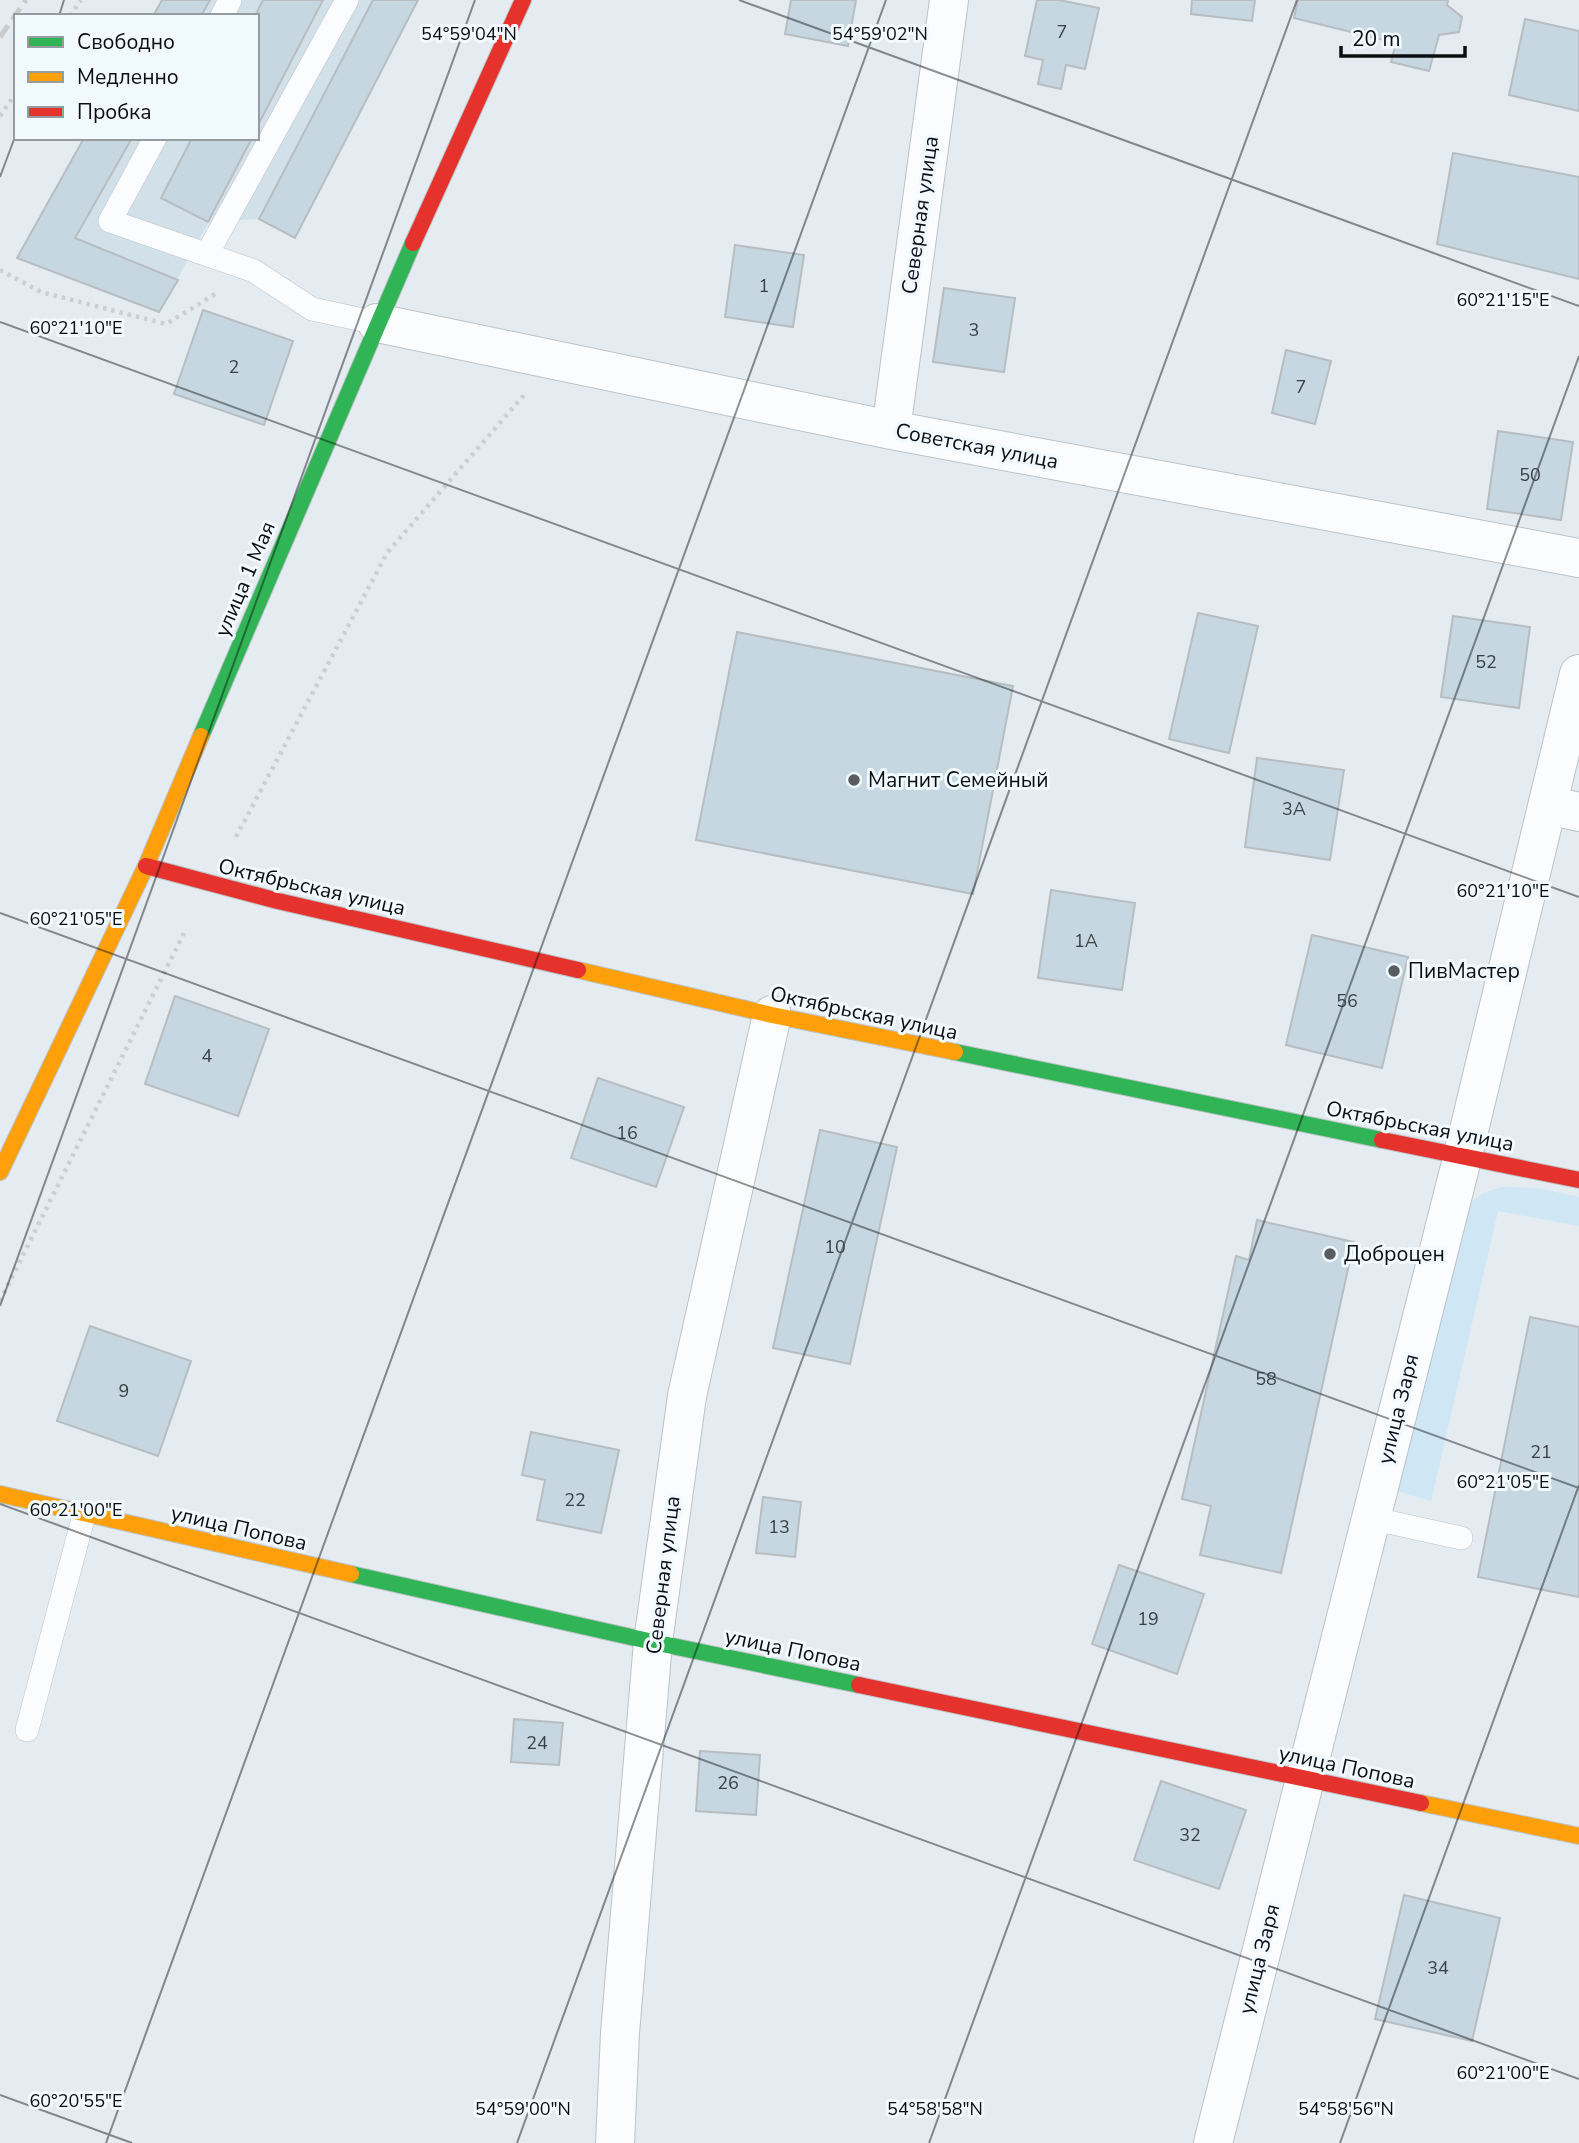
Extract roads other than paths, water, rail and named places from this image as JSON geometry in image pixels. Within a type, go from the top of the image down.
[{"type":"main road","name":"улица 1 Мая","points":[[0,1172],[146,866],[377,323],[523,0]]},
{"type":"main road","name":"Октябрьская улица","points":[[146,866],[278,901],[772,1015],[1579,1180]]},
{"type":"main road","name":"улица Попова","points":[[0,1494],[653,1642],[1579,1836]]},
{"type":"street","name":"Северная улица","points":[[891,430],[949,0]]},
{"type":"street","name":"Советская улица","points":[[377,323],[891,430],[1579,558]]},
{"type":"street","name":"улица Заря","points":[[1213,2143],[1463,1155],[1563,808],[1579,674]]},
{"type":"street","name":"Северная улица","points":[[615,2143],[620,2033],[653,1642],[687,1396],[772,1015]]},
{"type":"lane","points":[[207,254],[347,0]]},
{"type":"lane","points":[[154,140],[110,221],[254,271],[312,309],[377,323]]},
{"type":"lane","points":[[27,1730],[84,1515]]},
{"type":"lane","points":[[1370,1518],[1461,1538]]},
{"type":"railway","points":[[16,14],[26,0]]},
{"type":"railway","points":[[0,37],[14,17]]},
{"type":"place","name":"Магнит Семейный","points":[[854,780]]},
{"type":"place","name":"ПивМастер","points":[[1394,971]]},
{"type":"place","name":"Доброцен","points":[[1330,1254]]}]
